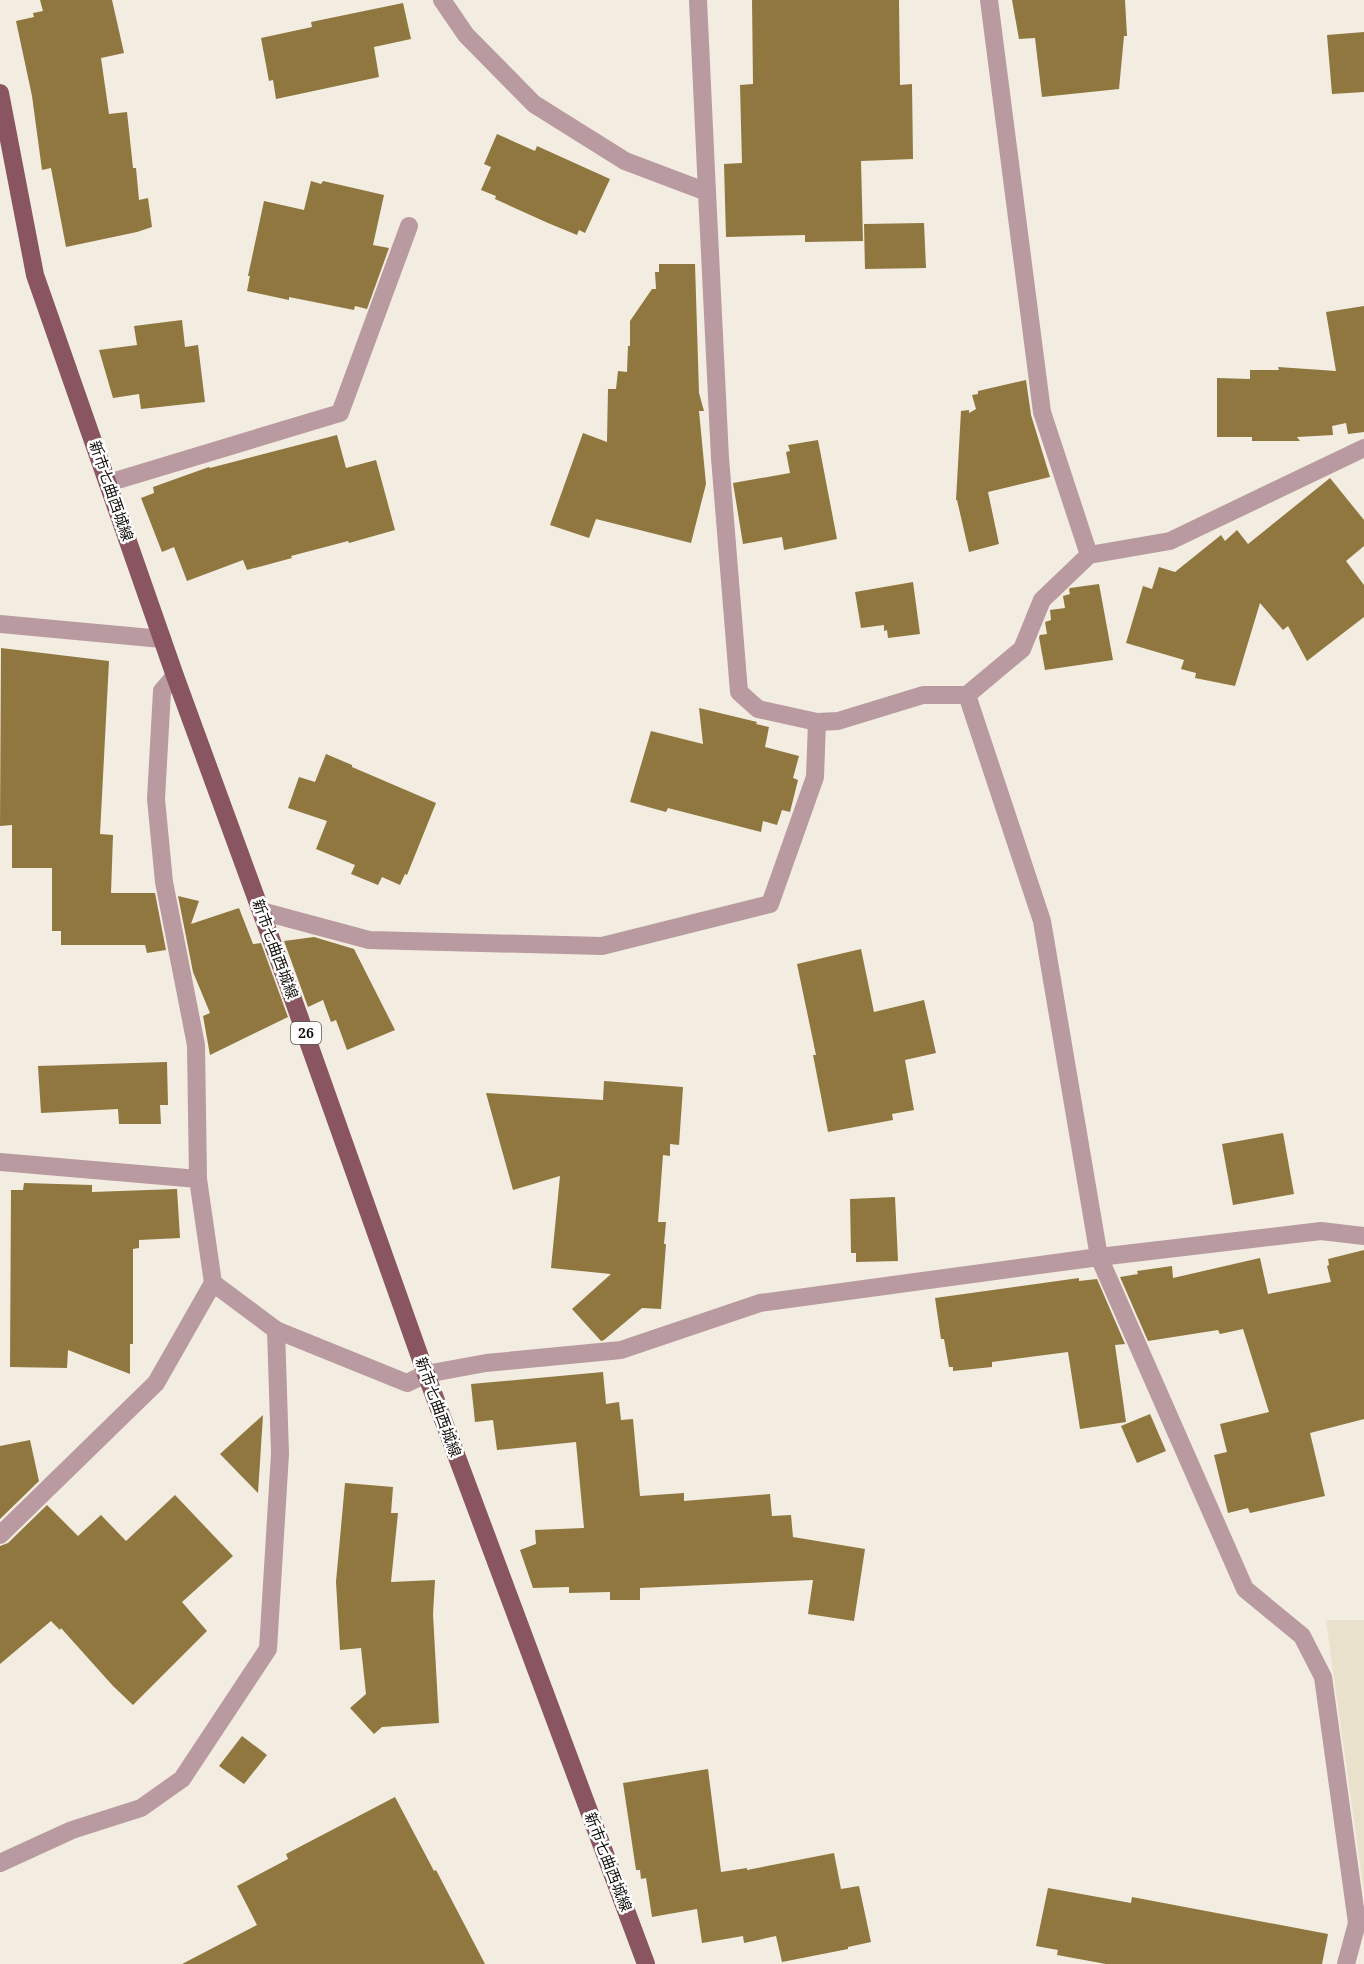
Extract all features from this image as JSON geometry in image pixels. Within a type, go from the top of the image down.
[{"type":"main road","name":"新市七曲西城線","points":[[0,93],[35,275],[175,676],[294,999],[426,1374],[646,1964]]},
{"type":"street","points":[[442,0],[466,35],[534,104],[625,161],[707,192]]},
{"type":"street","points":[[698,0],[720,458],[738,692],[758,709],[817,722],[838,721],[923,695],[967,695],[1022,649],[1042,600],[1089,555],[1170,541],[1364,448]]},
{"type":"street","points":[[989,0],[1042,412],[1089,555]]},
{"type":"street","points":[[108,483],[340,413],[409,225]]},
{"type":"street","points":[[0,624],[162,639]]},
{"type":"street","points":[[0,1535],[156,1383],[213,1283],[198,1179],[196,1045],[164,882],[156,799],[162,691],[175,676]]},
{"type":"street","points":[[967,695],[1042,921],[1099,1257],[1245,1589],[1302,1636],[1323,1677],[1357,1923],[1346,1964]]},
{"type":"street","points":[[261,911],[369,940],[602,946],[770,904],[815,777],[817,722]]},
{"type":"street","points":[[0,1162],[198,1179]]},
{"type":"street","points":[[213,1283],[276,1330],[407,1383],[426,1374],[486,1363],[621,1350],[760,1303],[1099,1257],[1321,1231],[1364,1236]]},
{"type":"street","points":[[0,1863],[72,1830],[141,1808],[182,1779],[268,1649],[279,1454],[276,1330]]},
{"type":"shaded area","points":[[1326,1620],[1364,1620],[1364,1892]]},
{"type":"building","points":[[40,0],[112,0],[124,53],[101,58],[109,114],[127,112],[139,200],[148,198],[152,227],[66,247],[51,168],[42,170],[32,96],[16,21],[34,17],[33,13],[43,11]]},
{"type":"building","points":[[752,0],[899,0],[900,85],[912,84],[913,159],[861,161],[863,241],[805,242],[805,235],[726,237],[724,164],[742,163],[740,85],[753,84]]},
{"type":"building","points":[[1012,0],[1125,0],[1127,36],[1124,36],[1119,89],[1042,97],[1035,38],[1019,39]]},
{"type":"building","points":[[403,3],[411,39],[374,47],[379,77],[276,99],[273,80],[269,81],[261,38],[312,27],[311,22]]},
{"type":"building","points":[[1364,32],[1364,92],[1332,94],[1327,35]]},
{"type":"building","points":[[497,134],[535,151],[537,146],[610,179],[585,233],[579,230],[577,235],[495,199],[496,196],[481,190],[491,167],[484,164]]},
{"type":"building","points":[[311,181],[321,184],[323,181],[384,195],[373,245],[389,248],[367,309],[355,306],[354,310],[247,291],[250,276],[248,276],[264,201],[304,210]]},
{"type":"building","points":[[924,223],[926,268],[865,269],[864,224]]},
{"type":"building","points":[[659,264],[695,264],[699,393],[704,411],[699,411],[706,484],[691,543],[596,519],[589,538],[550,525],[583,433],[607,442],[608,389],[616,389],[618,371],[627,372],[630,321],[652,289],[656,289],[655,272],[659,272]]},
{"type":"building","points":[[1364,306],[1364,432],[1348,434],[1346,423],[1332,426],[1333,435],[1297,437],[1300,441],[1252,441],[1252,437],[1217,437],[1217,378],[1250,379],[1250,370],[1279,370],[1278,367],[1336,371],[1326,312]]},
{"type":"building","points":[[182,320],[185,347],[198,345],[205,402],[141,409],[139,394],[113,398],[99,350],[137,345],[134,326]]},
{"type":"building","points":[[1026,380],[1031,415],[1050,477],[988,492],[999,544],[969,552],[956,500],[961,411],[969,410],[969,413],[976,409],[972,395],[978,394],[978,391]]},
{"type":"building","points":[[337,435],[346,468],[376,460],[395,530],[291,556],[292,558],[247,570],[243,560],[187,581],[174,547],[162,552],[141,498],[154,493],[153,487],[209,467]]},
{"type":"building","points":[[818,440],[837,539],[784,550],[782,537],[743,544],[733,483],[790,473],[786,452],[790,451],[788,445]]},
{"type":"building","points":[[1330,478],[1364,520],[1364,546],[1346,561],[1364,585],[1364,617],[1307,661],[1288,626],[1283,630],[1260,603],[1235,686],[1195,678],[1196,673],[1181,669],[1184,660],[1126,643],[1143,586],[1152,589],[1159,567],[1175,572],[1221,535],[1225,541],[1237,530],[1248,544]]},
{"type":"building","points":[[913,582],[920,634],[888,638],[884,625],[861,628],[855,592]]},
{"type":"building","points":[[1099,584],[1113,660],[1045,670],[1039,637],[1047,634],[1045,622],[1051,620],[1050,610],[1065,608],[1063,596],[1070,594],[1070,588]]},
{"type":"building","points":[[1,648],[109,661],[100,834],[113,835],[111,893],[155,893],[166,950],[147,953],[145,945],[61,945],[61,931],[52,931],[52,868],[12,868],[12,825],[0,826]]},
{"type":"building","points":[[699,708],[769,727],[765,747],[799,756],[793,778],[798,780],[790,812],[782,810],[777,825],[763,821],[761,832],[668,808],[666,812],[630,802],[651,731],[703,744]]},
{"type":"building","points":[[326,754],[436,803],[407,875],[405,874],[400,885],[382,877],[378,885],[351,874],[355,865],[316,849],[327,821],[288,808],[299,777],[315,782]]},
{"type":"building","points":[[178,896],[199,901],[191,924],[239,908],[253,944],[261,943],[288,1017],[210,1055],[203,1016],[210,1013],[193,972]]},
{"type":"building","points":[[314,937],[354,949],[395,1030],[347,1050],[336,1020],[331,1022],[323,1000],[308,1007],[284,941]]},
{"type":"building","points":[[861,949],[874,1012],[924,1000],[936,1053],[905,1060],[914,1110],[892,1114],[893,1120],[828,1132],[813,1055],[816,1055],[797,964]]},
{"type":"building","points":[[167,1062],[168,1105],[160,1105],[161,1124],[119,1124],[118,1109],[41,1113],[38,1066]]},
{"type":"building","points":[[604,1081],[683,1087],[679,1145],[670,1144],[670,1156],[663,1155],[658,1222],[666,1222],[664,1244],[666,1244],[661,1309],[642,1308],[601,1341],[572,1309],[611,1274],[551,1268],[560,1176],[513,1190],[486,1093],[603,1100]]},
{"type":"building","points":[[1283,1133],[1294,1194],[1233,1205],[1222,1144]]},
{"type":"building","points":[[24,1183],[92,1185],[92,1192],[177,1189],[180,1238],[139,1240],[139,1248],[133,1249],[133,1344],[130,1344],[130,1374],[68,1350],[67,1368],[10,1367],[11,1190],[23,1190]]},
{"type":"building","points":[[895,1197],[898,1261],[856,1262],[856,1253],[851,1253],[850,1199]]},
{"type":"building","points":[[1364,1250],[1364,1419],[1310,1433],[1325,1496],[1250,1513],[1248,1508],[1228,1513],[1214,1455],[1227,1452],[1220,1424],[1269,1412],[1243,1329],[1220,1334],[1218,1330],[1148,1341],[1120,1277],[1138,1274],[1137,1271],[1172,1266],[1173,1278],[1260,1258],[1268,1294],[1331,1282],[1327,1266],[1329,1265],[1328,1259]]},
{"type":"building","points":[[1079,1278],[1079,1281],[1097,1279],[1125,1344],[1115,1345],[1126,1422],[1080,1429],[1068,1352],[992,1362],[992,1367],[953,1371],[953,1367],[949,1367],[944,1339],[941,1339],[935,1298]]},
{"type":"building","points":[[603,1372],[606,1404],[619,1402],[621,1420],[633,1419],[640,1496],[684,1493],[684,1501],[770,1494],[772,1516],[791,1515],[793,1537],[865,1549],[854,1621],[808,1614],[813,1580],[640,1588],[640,1600],[610,1600],[610,1592],[569,1593],[569,1587],[533,1588],[520,1550],[536,1544],[535,1530],[584,1528],[576,1442],[497,1450],[493,1420],[475,1422],[471,1384]]},
{"type":"building","points":[[1150,1414],[1166,1451],[1137,1463],[1121,1426]]},
{"type":"building","points":[[263,1415],[258,1493],[220,1454]]},
{"type":"building","points":[[30,1440],[39,1481],[0,1519],[0,1446]]},
{"type":"building","points":[[345,1483],[393,1487],[391,1513],[398,1513],[391,1582],[435,1580],[433,1614],[439,1723],[382,1727],[374,1734],[350,1708],[366,1694],[361,1648],[340,1650],[336,1582]]},
{"type":"building","points":[[175,1495],[233,1556],[182,1602],[207,1631],[133,1705],[61,1628],[60,1630],[51,1621],[0,1664],[0,1546],[8,1543],[47,1505],[78,1536],[101,1515],[126,1541]]},
{"type":"building","points":[[242,1736],[267,1755],[244,1784],[219,1766]]},
{"type":"building","points":[[708,1769],[721,1872],[747,1868],[747,1870],[834,1853],[841,1889],[859,1886],[871,1942],[782,1962],[776,1936],[744,1943],[743,1936],[702,1943],[697,1909],[652,1917],[646,1878],[641,1879],[640,1870],[636,1870],[623,1783]]},
{"type":"building","points":[[395,1797],[485,1964],[182,1964],[257,1925],[237,1886],[288,1859],[286,1854]]},
{"type":"building","points":[[1048,1888],[1131,1903],[1132,1897],[1328,1934],[1322,1964],[1106,1964],[1057,1955],[1058,1950],[1036,1946]]}]
